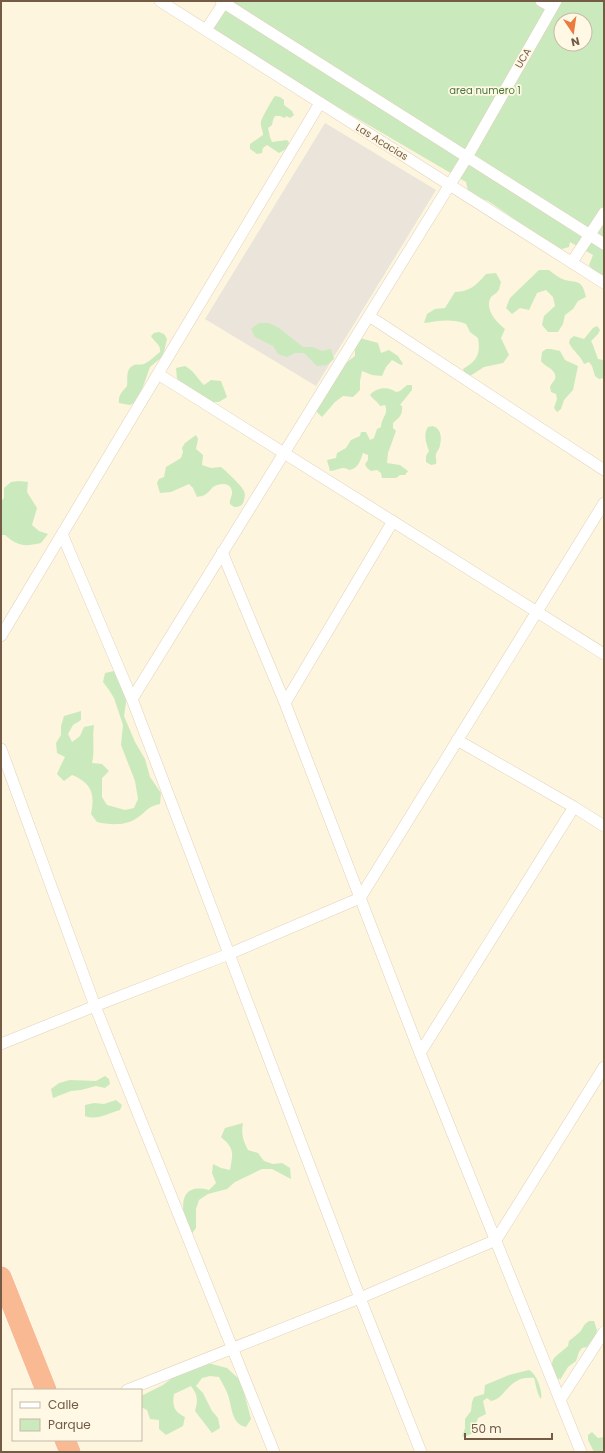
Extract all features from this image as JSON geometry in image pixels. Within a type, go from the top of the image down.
[{"type":"highway","points":[[1,1277],[46,1389]]},
{"type":"highway","points":[[65,1441],[70,1452]]},
{"type":"street","name":"Las Acacias","points":[[160,1],[604,283]]},
{"type":"street","points":[[541,1],[554,4]]},
{"type":"street","points":[[206,30],[223,2],[604,244]]},
{"type":"street","name":"UCA","points":[[132,700],[222,552],[467,158],[554,4]]},
{"type":"street","points":[[1,636],[320,103]]},
{"type":"street","points":[[572,262],[604,213]]},
{"type":"street","points":[[369,316],[604,470]]},
{"type":"street","points":[[158,374],[604,654]]},
{"type":"street","points":[[1,1044],[229,954],[360,898],[604,503]]},
{"type":"street","points":[[285,703],[393,521]]},
{"type":"street","points":[[62,534],[132,700],[360,1298],[421,1452]]},
{"type":"street","points":[[222,552],[285,703],[420,1053],[581,1452]]},
{"type":"street","points":[[457,740],[574,807],[604,826]]},
{"type":"street","points":[[1,750],[95,1006],[274,1452]]},
{"type":"street","points":[[420,1053],[574,807]]},
{"type":"street","points":[[130,1389],[360,1298],[496,1240],[604,1067]]},
{"type":"street","points":[[560,1400],[604,1332]]},
{"type":"shaded area","points":[[325,123],[436,190],[316,386],[205,319]]},
{"type":"green space","name":"area numero 1","points":[[225,1],[604,1],[604,276],[595,273],[589,265],[593,255],[570,242],[569,247],[562,249],[556,248],[488,201],[469,195],[466,182],[206,30]]},
{"type":"green space","points":[[275,96],[284,100],[284,105],[292,111],[294,115],[290,118],[286,116],[285,118],[275,116],[272,125],[268,128],[270,137],[272,142],[287,140],[290,144],[288,148],[279,153],[267,145],[263,148],[262,153],[257,154],[250,149],[250,144],[263,135],[261,125],[262,120]]},
{"type":"green space","points":[[539,270],[549,270],[565,280],[577,282],[581,285],[585,292],[586,297],[578,301],[573,309],[565,315],[563,324],[558,332],[548,332],[542,325],[544,316],[555,306],[553,297],[546,290],[537,293],[529,310],[520,308],[512,314],[506,308],[510,298]]},
{"type":"green space","points":[[496,273],[501,282],[499,290],[491,297],[489,306],[492,315],[505,329],[501,338],[509,355],[503,363],[484,367],[467,378],[463,369],[472,363],[477,356],[479,348],[478,338],[470,332],[466,324],[461,322],[445,320],[424,323],[427,314],[435,309],[445,308],[455,292],[470,289],[486,274]]},
{"type":"green space","points":[[259,323],[269,323],[279,328],[303,347],[312,347],[322,351],[331,349],[334,359],[327,365],[317,366],[304,353],[295,353],[287,357],[278,354],[273,346],[255,337],[251,329]]},
{"type":"green space","points":[[597,326],[600,330],[591,341],[598,359],[604,359],[604,378],[599,379],[595,376],[589,362],[584,364],[569,343],[570,339],[574,336],[584,339],[593,328]]},
{"type":"green space","points":[[159,332],[164,334],[167,339],[162,357],[150,367],[140,395],[134,403],[130,405],[119,403],[120,396],[127,386],[129,369],[134,365],[146,363],[160,352],[159,345],[151,336],[154,333]]},
{"type":"green space","points":[[360,338],[378,343],[381,353],[389,350],[398,356],[403,364],[401,365],[392,360],[386,367],[382,376],[372,375],[362,371],[360,390],[353,397],[343,396],[335,402],[322,417],[315,410],[347,362],[355,356],[355,346]]},
{"type":"green space","points":[[546,349],[560,351],[565,360],[578,366],[573,390],[564,400],[561,409],[557,412],[554,408],[557,399],[556,394],[551,392],[550,387],[555,379],[555,373],[541,361],[542,352]]},
{"type":"green space","points":[[185,366],[193,372],[204,385],[211,380],[221,381],[227,397],[219,402],[208,402],[182,386],[177,378],[176,368]]},
{"type":"green space","points":[[407,385],[412,385],[412,390],[400,405],[402,406],[401,414],[393,423],[393,428],[396,431],[388,453],[387,463],[400,465],[408,471],[405,475],[400,475],[396,478],[382,478],[381,473],[377,470],[371,471],[367,468],[365,464],[368,460],[368,455],[363,453],[355,468],[349,470],[342,468],[330,471],[327,460],[336,458],[337,453],[346,448],[351,440],[360,436],[361,432],[366,432],[370,440],[374,438],[377,429],[381,427],[386,411],[385,405],[380,406],[370,395],[376,390],[383,388],[396,392],[400,391]]},
{"type":"green space","points":[[433,426],[438,429],[441,439],[440,447],[436,454],[436,464],[431,465],[426,462],[426,456],[429,451],[425,436],[428,427]]},
{"type":"green space","points":[[196,435],[198,439],[196,449],[203,455],[202,465],[211,468],[221,467],[243,489],[245,497],[243,504],[240,506],[234,507],[230,504],[232,491],[229,486],[224,484],[213,487],[205,495],[197,497],[193,488],[189,484],[171,492],[160,493],[157,483],[159,479],[164,477],[166,467],[181,458],[183,452],[182,448],[185,443]]},
{"type":"green space","points":[[11,482],[28,482],[27,492],[37,508],[32,525],[39,531],[48,534],[41,543],[21,545],[5,535],[1,535],[1,502],[4,498],[4,488]]},
{"type":"green space","points":[[114,671],[127,696],[124,716],[135,742],[145,759],[150,777],[161,793],[160,804],[149,808],[133,821],[123,824],[107,824],[97,822],[91,814],[93,801],[88,786],[79,778],[72,775],[64,781],[57,774],[65,757],[57,753],[56,743],[61,735],[61,726],[64,716],[81,711],[81,720],[73,725],[68,734],[72,742],[80,736],[84,727],[94,725],[92,763],[102,764],[109,771],[102,778],[102,797],[107,805],[125,810],[134,808],[138,799],[135,781],[121,745],[123,725],[114,698],[103,682],[105,673]]},
{"type":"green space","points":[[105,1076],[109,1079],[110,1084],[105,1088],[96,1086],[71,1091],[53,1098],[51,1089],[59,1083],[70,1080],[96,1081]]},
{"type":"green space","points":[[116,1100],[122,1105],[120,1110],[94,1118],[85,1116],[85,1105],[94,1103],[104,1104]]},
{"type":"green space","points":[[243,1123],[243,1137],[248,1150],[258,1153],[264,1161],[273,1164],[282,1163],[290,1168],[291,1179],[272,1169],[262,1169],[235,1182],[227,1189],[208,1194],[199,1200],[196,1209],[196,1228],[190,1236],[183,1210],[185,1195],[190,1191],[198,1189],[209,1190],[216,1183],[212,1173],[213,1164],[230,1170],[232,1159],[231,1148],[221,1137],[225,1128]]},
{"type":"green space","points":[[589,1321],[594,1321],[597,1330],[596,1335],[587,1347],[582,1348],[576,1361],[568,1367],[560,1380],[560,1378],[557,1381],[552,1364],[553,1360],[568,1346],[569,1341],[580,1332]]},
{"type":"green space","points":[[208,1363],[227,1368],[241,1381],[251,1419],[246,1427],[237,1422],[227,1393],[219,1377],[210,1376],[202,1378],[196,1386],[203,1393],[212,1411],[218,1418],[220,1428],[212,1433],[195,1411],[197,1398],[191,1386],[174,1394],[173,1402],[176,1411],[185,1417],[183,1426],[166,1435],[159,1429],[159,1420],[150,1419],[147,1410],[142,1408],[142,1396],[163,1385],[180,1372]]},
{"type":"green space","points":[[529,1370],[535,1375],[539,1383],[541,1399],[534,1378],[518,1380],[496,1399],[491,1401],[487,1398],[483,1401],[486,1414],[478,1418],[473,1433],[462,1437],[465,1428],[465,1419],[471,1411],[474,1397],[484,1394],[485,1385],[509,1375]]},
{"type":"green space","points":[[592,1432],[598,1438],[604,1437],[604,1452],[594,1452],[588,1440],[588,1435]]}]
